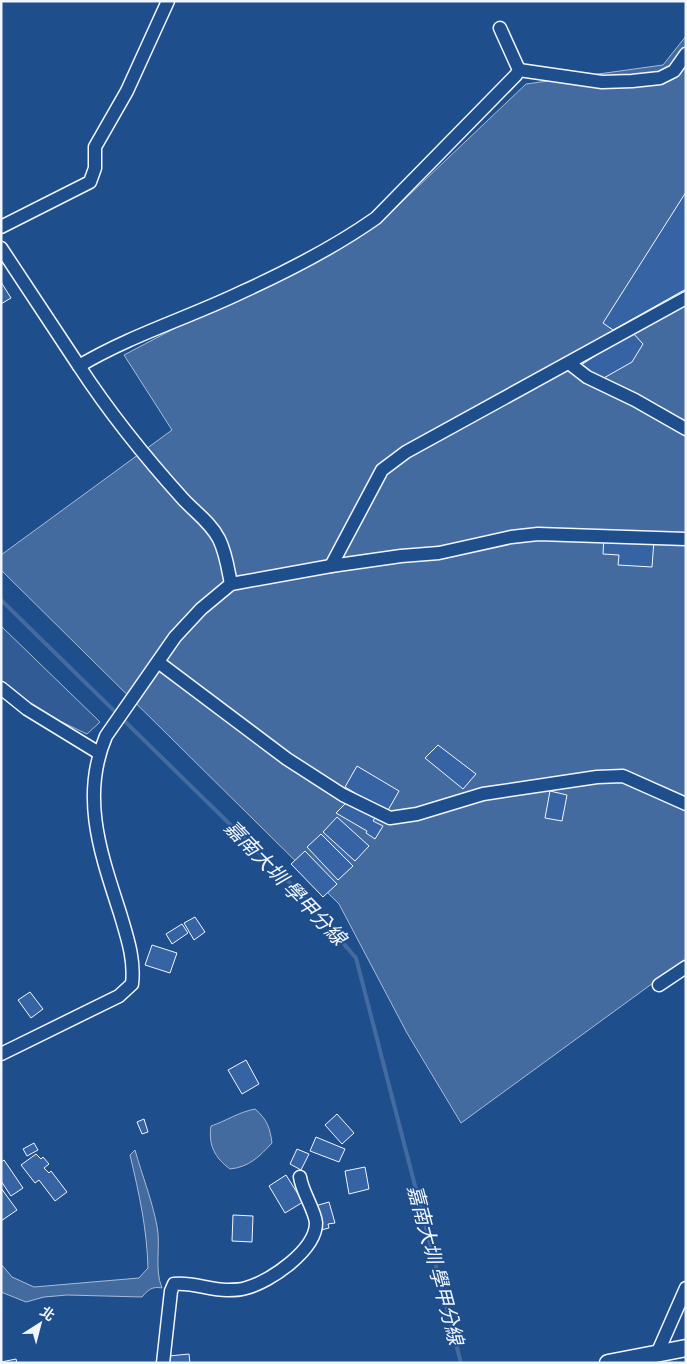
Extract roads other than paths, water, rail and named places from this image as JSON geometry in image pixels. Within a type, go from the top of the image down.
[{"type":"main road","points":[[608,1363],[686,1348]]},
{"type":"lane","points":[[1,227],[90,182],[95,168],[95,147],[127,91],[168,1]]},
{"type":"lane","points":[[500,28],[519,70]]},
{"type":"lane","points":[[519,70],[602,82],[632,81],[660,78],[674,70],[686,54]]},
{"type":"lane","points":[[79,366],[110,347],[242,292],[352,235],[376,218],[414,181],[519,70]]},
{"type":"lane","points":[[1,248],[79,366],[136,441],[184,500],[204,519],[218,538],[225,554],[231,584]]},
{"type":"lane","points":[[331,566],[382,470],[406,452],[686,298]]},
{"type":"lane","points":[[569,363],[587,377],[636,400],[686,428]]},
{"type":"lane","points":[[1,1054],[119,996],[132,984],[134,970],[130,947],[97,842],[93,794],[99,753],[106,736],[175,637],[201,609],[231,584],[331,566],[401,556],[440,553],[511,537],[538,534],[686,539]]},
{"type":"lane","points":[[158,662],[287,758],[343,794],[390,818],[417,814],[483,794],[597,777],[623,776],[686,804]]},
{"type":"lane","points":[[1,688],[27,709],[99,753]]},
{"type":"lane","points":[[660,985],[686,967]]},
{"type":"lane","points":[[163,1363],[171,1292],[174,1284],[186,1283],[226,1290],[246,1288],[280,1270],[302,1252],[314,1236],[316,1221],[301,1188],[300,1177]]},
{"type":"lane","points":[[656,1354],[686,1288]]},
{"type":"waterway","name":"嘉南大圳 學甲分線","points":[[1,600],[296,889],[356,958],[461,1363]]}]
